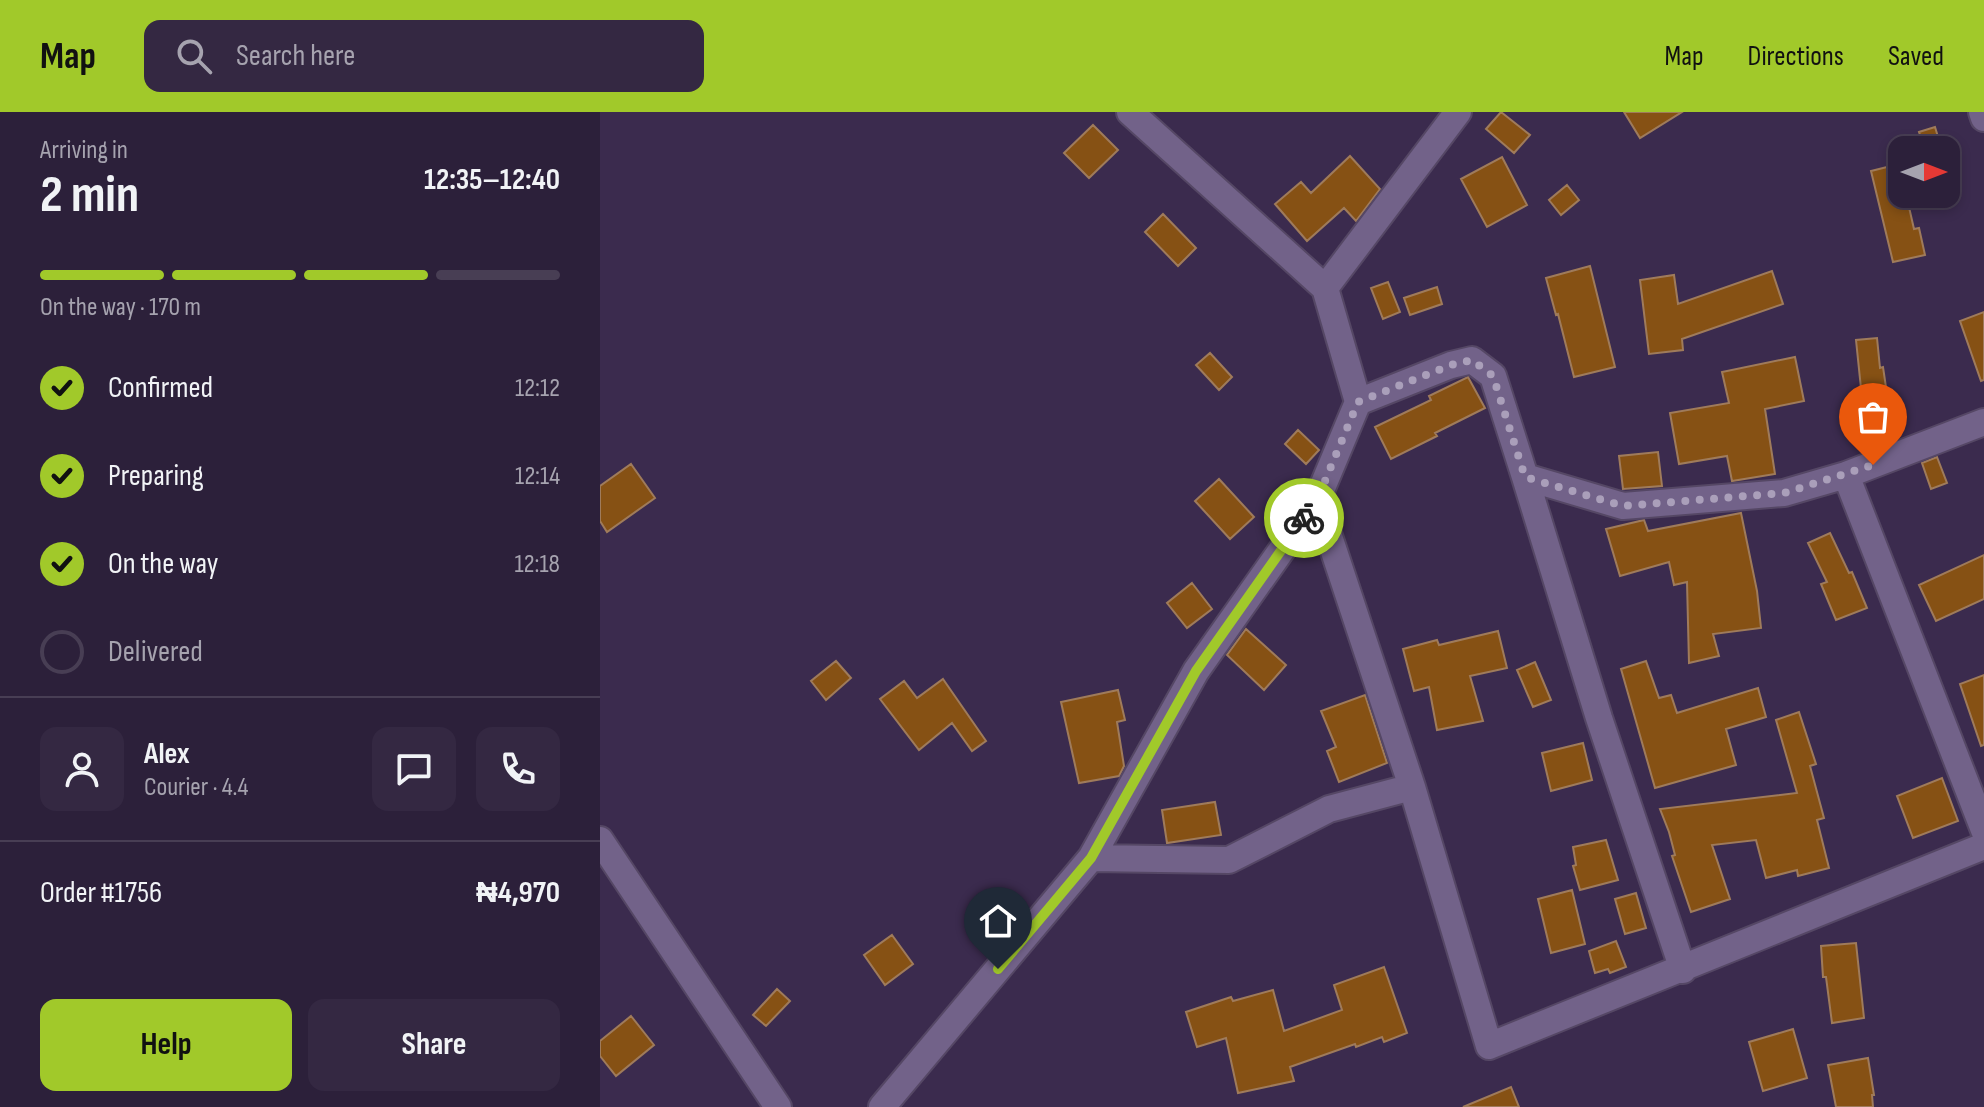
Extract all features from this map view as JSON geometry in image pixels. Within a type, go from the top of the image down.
[{"type":"street","points":[[882,1107],[1091,858],[1196,671],[1317,500],[1358,402],[1325,288],[1130,112]]},
{"type":"street","points":[[1325,288],[1458,112]]},
{"type":"street","points":[[1982,112],[1984,118]]},
{"type":"street","points":[[1358,402],[1451,365],[1472,360],[1493,376],[1599,718],[1683,970]]},
{"type":"street","points":[[1525,477],[1623,506],[1784,493],[1846,475],[1984,422]]},
{"type":"street","points":[[1846,475],[1984,830]]},
{"type":"street","points":[[1317,500],[1412,787],[1489,1046],[1984,846]]},
{"type":"street","points":[[1091,858],[1229,860],[1329,809],[1412,787]]},
{"type":"street","points":[[600,840],[778,1107]]},
{"type":"building","points":[[1501,112],[1530,135],[1514,153],[1486,129]]},
{"type":"building","points":[[1624,112],[1682,112],[1640,138]]},
{"type":"building","points":[[1093,125],[1118,150],[1089,178],[1064,153]]},
{"type":"building","points":[[1935,127],[1938,136],[1920,136],[1919,132]]},
{"type":"building","points":[[1350,156],[1380,189],[1356,221],[1344,208],[1307,241],[1275,204],[1301,182],[1311,193]]},
{"type":"building","points":[[1502,157],[1527,205],[1487,227],[1461,179]]},
{"type":"building","points":[[1888,167],[1888,208],[1909,208],[1914,229],[1919,228],[1925,255],[1893,262],[1871,171]]},
{"type":"building","points":[[1567,185],[1579,200],[1561,215],[1549,200]]},
{"type":"building","points":[[1163,214],[1196,248],[1178,266],[1145,232]]},
{"type":"building","points":[[1590,266],[1615,367],[1574,377],[1546,278]]},
{"type":"building","points":[[1772,271],[1783,304],[1682,339],[1683,350],[1649,354],[1640,280],[1674,275],[1678,304]]},
{"type":"building","points":[[1388,282],[1400,312],[1383,319],[1371,288]]},
{"type":"building","points":[[1437,287],[1442,304],[1410,315],[1404,298]]},
{"type":"building","points":[[1984,312],[1984,380],[1981,381],[1960,321]]},
{"type":"building","points":[[1877,338],[1887,394],[1862,398],[1856,340]]},
{"type":"building","points":[[1210,353],[1232,377],[1219,390],[1196,365]]},
{"type":"building","points":[[1795,357],[1804,401],[1765,409],[1775,474],[1732,481],[1727,456],[1679,464],[1670,413],[1729,403],[1722,372]]},
{"type":"building","points":[[1468,377],[1485,408],[1391,459],[1375,427],[1431,400],[1429,396]]},
{"type":"building","points":[[1298,430],[1319,450],[1306,464],[1285,444]]},
{"type":"building","points":[[1658,452],[1662,486],[1623,489],[1619,456]]},
{"type":"building","points":[[1937,457],[1947,483],[1931,489],[1922,463]]},
{"type":"building","points":[[631,464],[655,498],[607,532],[600,521],[600,486]]},
{"type":"building","points":[[1219,479],[1254,517],[1230,539],[1195,501]]},
{"type":"building","points":[[1741,513],[1761,628],[1713,634],[1719,656],[1689,663],[1687,582],[1674,585],[1669,562],[1620,576],[1606,529],[1644,520],[1648,531]]},
{"type":"building","points":[[1830,533],[1849,573],[1852,572],[1867,608],[1836,620],[1821,584],[1827,582],[1808,543]]},
{"type":"building","points":[[1984,555],[1984,599],[1936,621],[1919,585]]},
{"type":"building","points":[[1192,583],[1212,609],[1187,628],[1167,603]]},
{"type":"building","points":[[1246,629],[1286,665],[1264,690],[1227,655]]},
{"type":"building","points":[[1498,631],[1507,668],[1470,676],[1483,721],[1437,730],[1429,687],[1414,691],[1403,649],[1437,640],[1439,645]]},
{"type":"building","points":[[836,661],[851,678],[826,700],[811,681]]},
{"type":"building","points":[[1646,661],[1659,698],[1671,695],[1677,713],[1758,688],[1766,717],[1726,729],[1736,765],[1655,788],[1621,669]]},
{"type":"building","points":[[1535,662],[1551,700],[1533,707],[1517,670]]},
{"type":"building","points":[[1984,675],[1984,745],[1981,746],[1960,684]]},
{"type":"building","points":[[943,679],[986,741],[972,751],[952,723],[919,750],[880,699],[904,681],[917,698]]},
{"type":"building","points":[[1118,690],[1125,720],[1117,722],[1124,766],[1119,776],[1079,783],[1061,702]]},
{"type":"building","points":[[1365,695],[1387,763],[1339,782],[1327,751],[1336,747],[1321,711]]},
{"type":"building","points":[[1799,712],[1816,764],[1810,766],[1824,818],[1817,820],[1829,868],[1798,876],[1797,870],[1766,878],[1756,840],[1712,845],[1730,899],[1691,912],[1660,809],[1797,793],[1776,720]]},
{"type":"building","points":[[1583,743],[1592,780],[1551,791],[1542,753]]},
{"type":"building","points":[[1942,778],[1958,821],[1913,838],[1897,796]]},
{"type":"building","points":[[1215,802],[1221,835],[1167,843],[1162,810]]},
{"type":"building","points":[[1606,840],[1618,880],[1580,890],[1573,866],[1576,865],[1573,847]]},
{"type":"building","points":[[1572,890],[1585,944],[1551,953],[1538,899]]},
{"type":"building","points":[[1636,893],[1646,928],[1625,934],[1615,899]]},
{"type":"building","points":[[892,935],[913,964],[885,985],[864,955]]},
{"type":"building","points":[[1616,941],[1626,967],[1610,973],[1608,969],[1595,973],[1589,951]]},
{"type":"building","points":[[1856,943],[1864,1018],[1832,1023],[1826,977],[1823,977],[1821,946]]},
{"type":"building","points":[[1384,967],[1407,1033],[1384,1042],[1382,1037],[1356,1047],[1355,1044],[1290,1067],[1294,1081],[1238,1093],[1226,1038],[1197,1047],[1186,1012],[1231,997],[1233,1001],[1273,990],[1284,1031],[1342,1010],[1334,985]]},
{"type":"building","points":[[777,989],[790,1001],[766,1026],[753,1015]]},
{"type":"building","points":[[631,1016],[654,1045],[616,1076],[600,1056],[600,1041]]},
{"type":"building","points":[[1793,1029],[1807,1078],[1763,1091],[1749,1042]]},
{"type":"building","points":[[1868,1058],[1873,1107],[1836,1107],[1828,1065]]},
{"type":"building","points":[[1511,1087],[1519,1107],[1463,1107]]},
{"type":"way so far","points":[[1304,518],[1317,500],[1358,402],[1451,365],[1472,360],[1493,376],[1525,477],[1623,506],[1784,493],[1873,465]]},
{"type":"route","points":[[998,969],[1091,858],[1196,671],[1304,518]]}]
